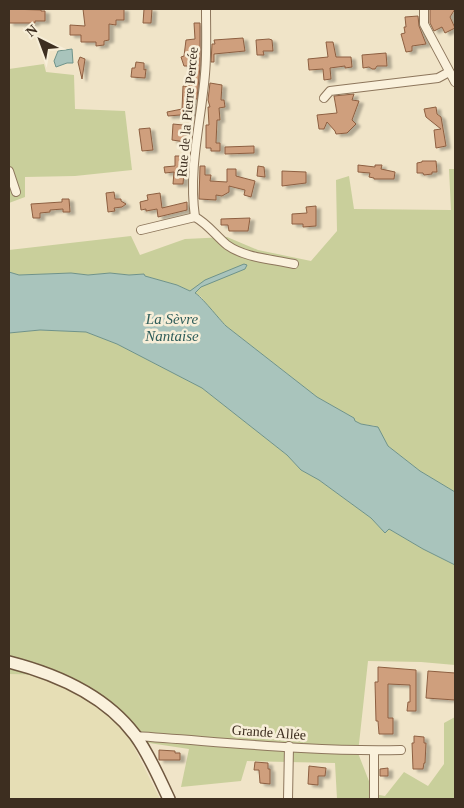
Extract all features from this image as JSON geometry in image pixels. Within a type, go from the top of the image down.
[{"type":"street","name":"Rue de la Pierre Percée","points":[[195,217],[193,202],[194,162],[205,73],[206,9]]},
{"type":"street","points":[[424,9],[424,24],[455,82]]},
{"type":"street","points":[[324,98],[330,90],[438,78],[449,72]]},
{"type":"street","points":[[9,171],[16,192]]},
{"type":"street","points":[[141,230],[195,217],[205,222],[229,246],[244,253],[294,264]]},
{"type":"street","points":[[9,662],[55,677],[93,696],[110,709],[136,736],[169,799]]},
{"type":"street","name":"Grande Allée","points":[[136,736],[374,751],[401,750]]},
{"type":"street","points":[[288,799],[289,746]]},
{"type":"street","points":[[374,751],[374,799]]},
{"type":"shaded area","points":[[9,674],[40,675],[86,698],[119,723],[133,745],[160,799],[9,799]]},
{"type":"green space","points":[[44,64],[46,72],[74,75],[75,109],[125,111],[132,170],[75,176],[25,177],[25,197],[9,203],[9,69]]},
{"type":"green space","points":[[449,169],[455,169],[455,492],[420,471],[388,446],[376,426],[361,424],[317,397],[226,326],[201,297],[195,293],[177,285],[145,276],[144,274],[110,273],[88,275],[71,273],[19,275],[9,272],[9,250],[131,236],[140,255],[185,239],[227,237],[258,250],[311,261],[337,231],[336,180],[349,176],[354,209],[451,210]]},
{"type":"green space","points":[[40,330],[86,332],[117,344],[202,388],[287,455],[301,470],[319,480],[371,518],[384,532],[389,529],[455,565],[455,665],[368,661],[358,753],[374,794],[385,796],[404,772],[428,786],[444,764],[444,723],[455,717],[455,799],[337,799],[335,763],[247,761],[241,781],[181,787],[189,749],[149,743],[133,745],[119,723],[86,698],[40,675],[9,674],[9,333]]},
{"type":"water","points":[[72,49],[73,63],[56,67],[54,61],[58,51]]},
{"type":"water","name":"La Sèvre Nantaise","points":[[244,264],[247,265],[245,269],[201,287],[195,293],[226,326],[317,397],[361,424],[378,427],[388,446],[420,471],[455,492],[455,565],[389,529],[385,533],[371,518],[319,480],[301,470],[287,455],[202,388],[117,344],[86,332],[40,330],[9,333],[9,272],[19,275],[71,273],[88,275],[110,273],[144,274],[145,276],[177,285],[190,291],[205,280]]},
{"type":"building","points":[[9,9],[45,11],[45,21],[9,23]]},
{"type":"building","points":[[83,9],[124,9],[124,20],[116,20],[116,25],[109,24],[109,40],[104,41],[104,45],[96,46],[96,42],[81,42],[81,35],[70,35],[70,25],[85,26]]},
{"type":"building","points":[[144,9],[152,9],[151,23],[143,23]]},
{"type":"building","points":[[430,9],[455,9],[450,17],[455,28],[445,33],[442,27],[434,31],[430,23]]},
{"type":"building","points":[[418,16],[419,26],[426,44],[412,46],[412,51],[406,52],[401,34],[405,33],[405,17]]},
{"type":"building","points":[[194,23],[200,23],[200,66],[197,99],[192,99],[192,114],[168,116],[167,112],[182,109],[183,86],[189,87],[190,66],[184,66],[181,57],[184,56],[186,40],[195,39]]},
{"type":"building","points":[[243,38],[245,51],[214,54],[214,62],[211,62],[212,44],[215,44],[214,40]]},
{"type":"building","points":[[256,40],[272,40],[273,51],[263,51],[264,55],[257,55]]},
{"type":"building","points":[[326,42],[333,42],[336,57],[351,57],[352,67],[330,68],[331,79],[324,80],[323,69],[309,70],[308,59],[328,57]]},
{"type":"building","points":[[386,53],[387,66],[377,66],[375,69],[363,68],[362,55]]},
{"type":"building","points":[[80,57],[85,59],[82,79],[78,62]]},
{"type":"building","points":[[136,62],[144,63],[144,70],[146,69],[145,78],[131,77],[132,68],[135,68]]},
{"type":"building","points":[[210,83],[222,85],[221,100],[224,100],[225,107],[219,108],[220,120],[217,120],[216,143],[220,143],[220,151],[211,151],[211,148],[206,148],[206,125],[209,125],[208,107],[210,107],[208,100]]},
{"type":"building","points":[[354,94],[352,100],[359,101],[352,120],[356,124],[347,133],[336,134],[327,122],[324,129],[319,129],[317,115],[337,113],[334,96]]},
{"type":"building","points":[[436,107],[437,114],[441,117],[446,146],[436,148],[434,130],[441,129],[426,117],[424,109]]},
{"type":"building","points":[[173,124],[183,125],[182,135],[186,135],[186,142],[172,140]]},
{"type":"building","points":[[150,128],[153,150],[142,151],[139,129]]},
{"type":"building","points":[[254,146],[254,153],[225,154],[225,147]]},
{"type":"building","points":[[175,156],[181,156],[181,166],[185,166],[185,170],[181,171],[181,173],[184,173],[183,184],[173,184],[174,172],[165,173],[164,167],[175,166]]},
{"type":"building","points":[[436,161],[437,172],[424,175],[423,173],[417,173],[417,163]]},
{"type":"building","points":[[358,165],[375,167],[375,165],[382,165],[381,169],[395,172],[394,179],[374,179],[369,177],[370,173],[358,172]]},
{"type":"building","points":[[200,166],[205,166],[205,175],[211,175],[210,181],[227,182],[227,169],[236,169],[236,176],[255,181],[251,197],[244,195],[245,190],[229,186],[229,192],[222,196],[216,195],[216,200],[199,199]]},
{"type":"building","points":[[258,166],[264,167],[265,177],[257,176]]},
{"type":"building","points":[[282,171],[306,172],[306,183],[282,186]]},
{"type":"building","points":[[114,192],[115,199],[121,199],[126,204],[122,207],[114,208],[115,211],[108,212],[106,193]]},
{"type":"building","points":[[160,193],[162,208],[187,202],[187,210],[158,217],[157,209],[141,210],[140,202],[148,200],[147,195]]},
{"type":"building","points":[[62,199],[69,199],[70,212],[63,212],[63,209],[50,210],[50,212],[40,213],[40,218],[33,218],[31,204],[62,202]]},
{"type":"building","points":[[316,206],[316,226],[303,227],[303,224],[292,224],[292,214],[307,213],[306,207]]},
{"type":"building","points":[[250,218],[248,231],[229,231],[228,225],[221,225],[221,219]]},
{"type":"building","points":[[378,667],[416,670],[416,711],[407,711],[408,702],[410,702],[410,685],[388,684],[388,718],[393,718],[393,734],[379,734],[378,721],[376,721],[375,682],[378,682]]},
{"type":"building","points":[[428,671],[455,673],[455,700],[426,698]]},
{"type":"building","points":[[414,736],[424,737],[424,743],[426,743],[423,769],[413,769],[412,743],[414,743]]},
{"type":"building","points":[[159,750],[180,753],[180,760],[159,760]]},
{"type":"building","points":[[255,762],[268,763],[270,784],[260,783],[259,770],[254,770]]},
{"type":"building","points":[[309,766],[326,768],[325,776],[318,776],[318,785],[308,784]]},
{"type":"building","points":[[388,768],[388,776],[380,776],[380,769]]}]
